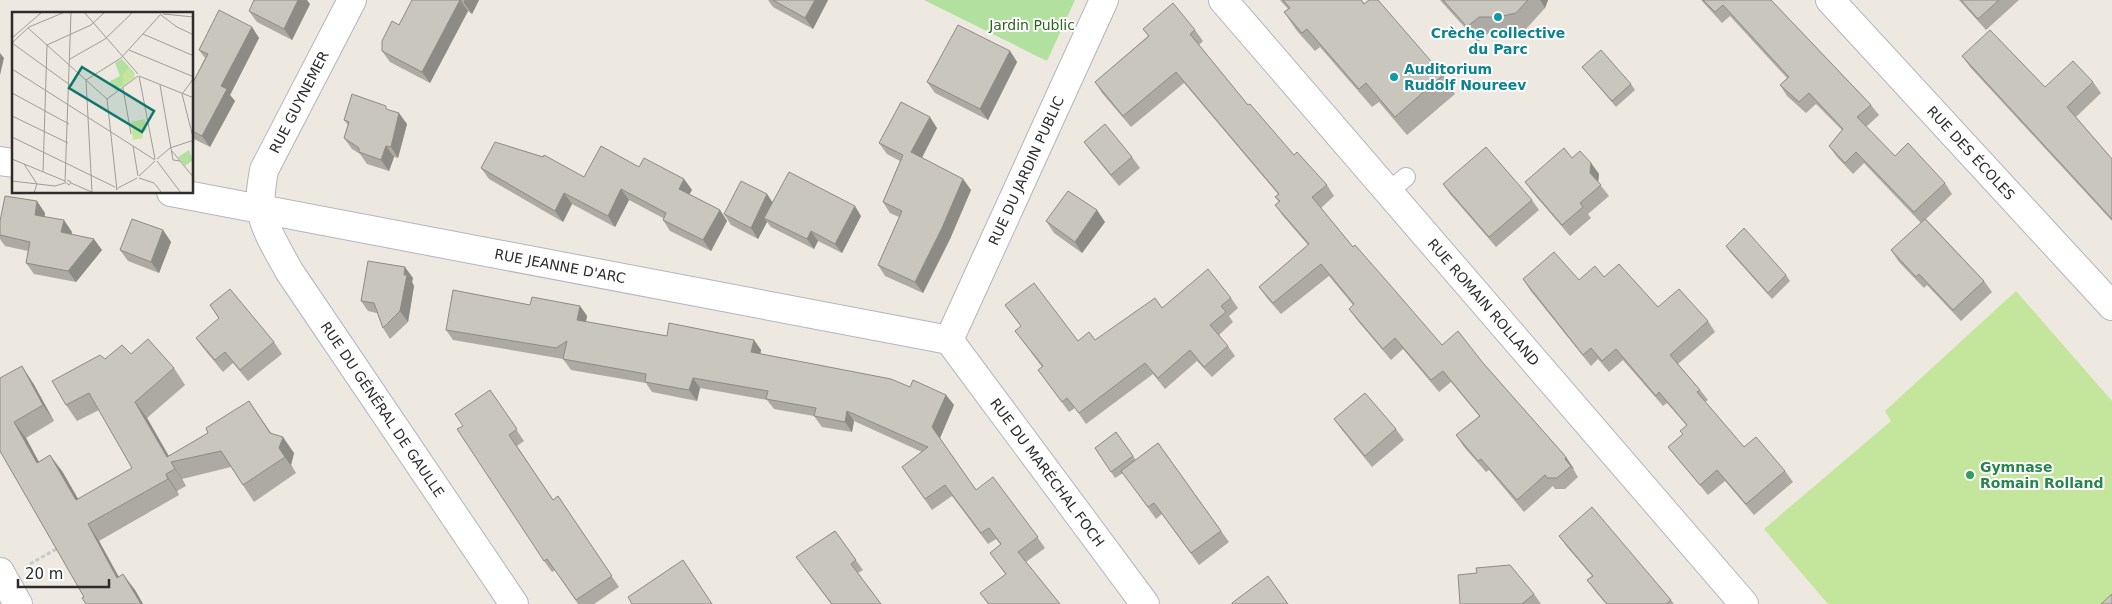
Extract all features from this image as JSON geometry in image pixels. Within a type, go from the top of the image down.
[{"type":"street","name":"RUE GUYNEMER","points":[[261,209],[264,170],[352,0]]},
{"type":"street","name":"RUE DU JARDIN PUBLIC","points":[[949,340],[1104,0]]},
{"type":"street","name":"RUE ROMAIN ROLLAND","points":[[1223,0],[1397,184],[1744,604]]},
{"type":"street","name":"RUE DES ÉCOLES","points":[[1830,0],[2112,306]]},
{"type":"street","name":"RUE JEANNE D'ARC","points":[[182,194],[949,340]]},
{"type":"street","name":"RUE DU GÉNÉRAL DE GAULLE","points":[[261,209],[273,242],[290,270],[514,604]]},
{"type":"street","name":"RUE DU MARÉCHAL FOCH","points":[[949,340],[1145,604]]},
{"type":"street","points":[[0,572],[18,604]]},
{"type":"green space","name":"Jardin Public","points":[[924,0],[1075,0],[1047,61]]},
{"type":"green space","name":"Gymnase Romain Rolland","points":[[2016,291],[2112,401],[2112,604],[1828,604],[1764,529],[1891,421],[1885,411]]},
{"type":"building","points":[[254,0],[298,0],[284,29],[249,11]]},
{"type":"building","points":[[412,0],[460,0],[422,72],[382,51],[382,41],[392,21],[399,25]]},
{"type":"building","points":[[773,0],[815,0],[805,18]]},
{"type":"building","name":"Auditorium Rudolf Noureev","points":[[1283,0],[1361,0],[1364,4],[1369,0],[1378,0],[1443,75],[1395,117],[1366,83],[1359,89],[1307,29],[1302,33],[1284,12],[1290,8]]},
{"type":"building","points":[[1443,0],[1528,0],[1516,13],[1498,17],[1479,17],[1467,27]]},
{"type":"building","points":[[1703,0],[1771,0],[1871,105],[1857,117],[1895,156],[1908,143],[1945,183],[1914,212],[1856,152],[1845,163],[1829,146],[1843,129],[1809,93],[1799,102],[1780,85],[1789,77],[1723,5],[1715,12]]},
{"type":"building","points":[[1961,0],[1999,0],[1978,19]]},
{"type":"building","points":[[1173,3],[1195,30],[1190,34],[1248,105],[1250,104],[1294,155],[1297,152],[1327,185],[1312,197],[1353,247],[1355,245],[1442,345],[1458,331],[1483,363],[1566,457],[1565,459],[1571,466],[1557,478],[1547,478],[1545,475],[1517,500],[1481,459],[1478,461],[1456,435],[1480,416],[1443,371],[1431,380],[1395,338],[1383,349],[1349,309],[1354,304],[1321,264],[1273,303],[1259,287],[1309,244],[1275,205],[1280,201],[1275,197],[1279,194],[1176,72],[1123,116],[1095,82],[1149,36],[1143,29]]},
{"type":"building","points":[[219,10],[252,27],[221,86],[227,89],[202,136],[194,132],[194,80],[208,54],[199,50]]},
{"type":"building","points":[[958,25],[1010,51],[980,109],[927,82]]},
{"type":"building","points":[[1990,30],[2045,87],[2073,61],[2093,82],[2067,107],[2112,159],[2112,219],[1962,56]]},
{"type":"building","points":[[1601,50],[1631,84],[1612,101],[1582,67]]},
{"type":"building","points":[[352,94],[386,106],[386,109],[399,113],[391,147],[386,146],[381,160],[359,152],[359,148],[344,138],[349,122],[344,120]]},
{"type":"building","points":[[901,102],[930,117],[911,152],[963,179],[942,228],[915,282],[878,265],[902,211],[883,202],[903,155],[879,143]]},
{"type":"building","points":[[1105,124],[1132,157],[1111,175],[1084,142]]},
{"type":"building","points":[[495,142],[543,157],[544,155],[584,177],[601,146],[639,167],[644,158],[684,179],[679,189],[720,210],[703,240],[663,220],[666,213],[621,189],[608,216],[564,193],[555,211],[481,168]]},
{"type":"building","points":[[1486,147],[1532,200],[1489,237],[1443,184]]},
{"type":"building","points":[[1564,148],[1572,158],[1580,151],[1591,163],[1590,173],[1601,185],[1580,203],[1583,207],[1562,225],[1525,182]]},
{"type":"building","points":[[789,172],[855,206],[835,244],[811,231],[807,239],[764,218]]},
{"type":"building","points":[[741,181],[767,194],[751,228],[724,214]]},
{"type":"building","points":[[1068,191],[1097,210],[1075,242],[1046,221]]},
{"type":"building","points":[[5,196],[37,201],[35,215],[64,220],[61,232],[94,239],[68,271],[26,263],[30,242],[0,235],[0,221]]},
{"type":"building","points":[[132,219],[163,230],[151,262],[120,250]]},
{"type":"building","points":[[1925,219],[1984,281],[1953,310],[1919,274],[1916,277],[1891,250]]},
{"type":"building","points":[[1744,228],[1786,275],[1768,293],[1726,246]]},
{"type":"building","points":[[1554,252],[1579,280],[1595,266],[1604,277],[1619,264],[1658,307],[1679,289],[1708,321],[1670,355],[1700,390],[1697,392],[1744,447],[1756,437],[1785,471],[1746,504],[1717,470],[1700,485],[1668,447],[1683,434],[1680,431],[1687,425],[1659,392],[1656,396],[1616,349],[1602,361],[1591,348],[1583,355],[1523,279]]},
{"type":"building","points":[[368,261],[405,267],[404,275],[407,275],[400,311],[383,328],[374,303],[361,301]]},
{"type":"building","points":[[1208,269],[1231,298],[1221,306],[1226,312],[1210,325],[1228,346],[1204,367],[1190,350],[1158,378],[1145,363],[1079,413],[1067,398],[1062,402],[1038,370],[1043,366],[1015,331],[1021,326],[1005,305],[1034,283],[1078,341],[1089,332],[1095,340],[1155,298],[1162,308]]},
{"type":"building","points":[[230,289],[274,342],[240,370],[225,352],[215,360],[196,338],[219,318],[210,305]]},
{"type":"building","points":[[453,290],[530,305],[532,297],[580,306],[577,320],[667,336],[669,323],[754,340],[751,352],[891,379],[910,387],[913,380],[946,395],[932,427],[976,490],[993,477],[1038,537],[1018,552],[1060,604],[989,604],[980,593],[1006,574],[990,553],[1001,544],[989,528],[981,533],[945,485],[925,499],[902,467],[928,447],[847,411],[845,422],[814,416],[816,408],[766,399],[768,391],[693,378],[689,390],[645,382],[646,374],[563,359],[567,341],[556,348],[446,330]]},
{"type":"building","points":[[148,339],[174,368],[135,402],[167,457],[208,433],[206,428],[249,401],[270,433],[283,437],[279,448],[285,457],[243,485],[221,451],[171,462],[175,469],[166,474],[168,479],[88,524],[117,578],[123,574],[141,604],[86,604],[82,598],[84,597],[0,451],[0,378],[22,366],[43,405],[14,422],[37,463],[50,455],[76,500],[132,468],[89,393],[66,405],[52,381],[100,355],[105,359],[122,345],[131,354]]},
{"type":"building","points":[[490,390],[517,429],[509,435],[553,500],[558,496],[612,576],[576,600],[547,559],[544,561],[457,429],[463,426],[455,414]]},
{"type":"building","points":[[1365,393],[1396,429],[1365,456],[1334,419]]},
{"type":"building","points":[[1116,432],[1133,456],[1111,472],[1095,448]]},
{"type":"building","points":[[1158,443],[1221,531],[1191,553],[1154,503],[1148,507],[1121,471]]},
{"type":"building","points":[[1592,507],[1671,600],[1666,604],[1607,604],[1587,580],[1593,576],[1559,536]]},
{"type":"building","points":[[835,531],[856,560],[851,564],[881,604],[832,604],[796,557]]},
{"type":"building","points":[[683,560],[712,604],[632,604],[628,597]]},
{"type":"building","points":[[1510,565],[1534,594],[1522,604],[1460,604],[1458,575],[1477,573],[1476,568]]},
{"type":"building","points":[[1268,576],[1288,604],[1232,604],[1232,603]]},
{"type":"building","points":[[2112,594],[2112,604],[2101,604]]},
{"type":"place","name":"Crèche collective du Parc","points":[[1498,17]]},
{"type":"place","name":"Auditorium Rudolf Noureev","points":[[1394,77]]},
{"type":"place","name":"Gymnase Romain Rolland","points":[[1970,475]]}]
